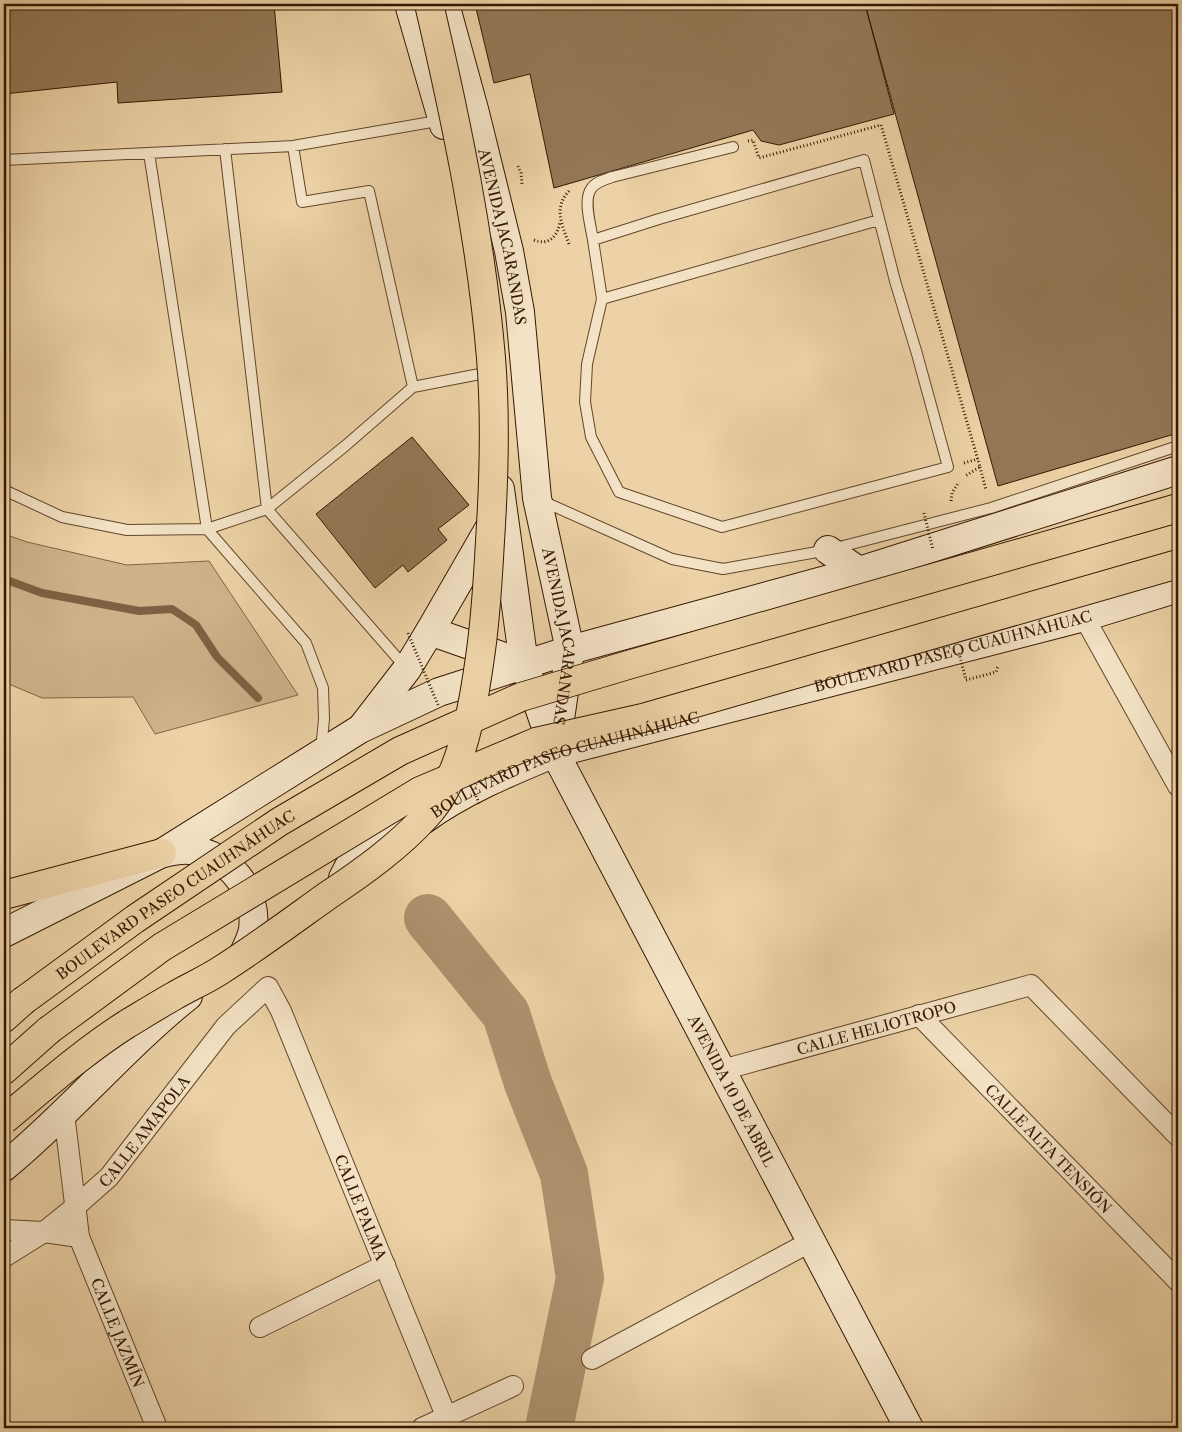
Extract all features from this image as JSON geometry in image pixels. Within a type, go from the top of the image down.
[{"type":"main road","name":"AVENIDA JACARANDAS","points":[[409,4],[443,120],[477,306],[502,506],[528,673],[553,739]]},
{"type":"main road","points":[[4,1120],[82,1056],[124,1026],[258,946],[397,846],[431,812],[445,791],[455,768],[463,744],[476,687],[485,620],[493,491],[494,413],[491,357],[478,248],[445,73],[429,4]]},
{"type":"main road","name":"AVENIDA JACARANDAS","points":[[445,4],[475,113],[508,250],[518,301],[537,498],[568,662],[553,739]]},
{"type":"main road","points":[[477,306],[518,301]]},
{"type":"main road","points":[[4,934],[162,854],[360,729],[440,692],[528,673],[568,662],[782,592],[859,571],[1178,470]]},
{"type":"main road","points":[[360,729],[406,669],[502,506],[537,498]]},
{"type":"main road","name":"BOULEVARD PASEO CUAUHNÁHUAC","points":[[4,1018],[24,1001],[135,919],[279,822],[400,751],[521,697],[1178,508]]},
{"type":"main road","points":[[828,550],[859,571]]},
{"type":"main road","name":"BOULEVARD PASEO CUAUHNÁHUAC","points":[[4,1070],[49,1030],[162,947],[420,791],[536,742],[643,718],[1178,564]]},
{"type":"main road","name":"BOULEVARD PASEO CUAUHNÁHUAC","points":[[4,1167],[64,1114],[148,1031],[210,979],[350,872],[436,810],[495,778],[553,739],[1084,617],[1178,588]]},
{"type":"main road","points":[[430,631],[528,673]]},
{"type":"main road","points":[[350,872],[354,854],[363,841],[378,826],[429,792],[553,739]]},
{"type":"main road","name":"AVENIDA 10 DE ABRIL","points":[[553,739],[810,1242],[909,1428]]},
{"type":"main road","points":[[4,895],[176,850],[204,853],[217,858],[229,867],[239,878],[251,902],[253,930],[250,943],[243,955]]},
{"type":"street","points":[[1084,617],[1178,786]]},
{"type":"street","name":"CALLE HELIOTROPO","points":[[722,1070],[1031,985],[1178,1136]]},
{"type":"street","name":"CALLE AMAPOLA","points":[[4,1257],[44,1232],[109,1177],[226,1026],[268,987]]},
{"type":"street","name":"CALLE PALMA","points":[[268,987],[281,1010],[449,1423]]},
{"type":"street","name":"CALLE ALTA TENSIÓN","points":[[919,1015],[1178,1281]]},
{"type":"street","name":"CALLE JAZMÍN","points":[[64,1114],[79,1237],[157,1428]]},
{"type":"street","points":[[4,1230],[44,1232],[79,1237]]},
{"type":"street","points":[[592,1359],[810,1242]]},
{"type":"street","points":[[260,1327],[385,1265]]},
{"type":"street","points":[[422,1428],[449,1423],[513,1386]]},
{"type":"lane","points":[[4,160],[293,146],[475,113]]},
{"type":"lane","points":[[293,146],[302,202],[370,191],[413,387]]},
{"type":"lane","points":[[593,240],[864,160],[948,468],[722,527],[619,492],[591,437],[585,402],[587,364],[602,299],[593,240],[587,198],[590,189],[598,182],[612,177],[733,147]]},
{"type":"lane","points":[[225,149],[267,509],[406,669]]},
{"type":"lane","points":[[149,153],[207,528],[306,643],[323,688],[324,719],[321,753]]},
{"type":"lane","points":[[602,299],[879,220]]},
{"type":"lane","points":[[4,490],[62,517],[127,530],[207,528],[267,509],[346,446],[413,387],[485,373]]},
{"type":"lane","points":[[537,498],[672,559],[724,569],[828,550],[990,508],[1178,446]]},
{"type":"path","points":[[980,467],[990,508]]},
{"type":"shaded area","points":[[4,534],[27,542],[127,565],[209,561],[298,695],[155,734],[133,697],[42,698],[4,682]]},
{"type":"building","points":[[4,4],[274,4],[282,92],[118,103],[117,82],[4,94]]},
{"type":"building","points":[[475,4],[865,4],[894,114],[779,145],[761,141],[753,130],[554,188],[530,74],[494,83]]},
{"type":"building","points":[[865,4],[1178,4],[1178,433],[998,486]]},
{"type":"building","points":[[412,437],[469,505],[438,529],[447,540],[408,572],[403,565],[375,588],[316,514]]},
{"type":"waterway","points":[[4,579],[42,593],[139,611],[172,609],[196,625],[217,657],[258,698]]},
{"type":"waterway","points":[[428,918],[506,1014],[528,1083],[564,1174],[580,1278],[549,1428]]}]
